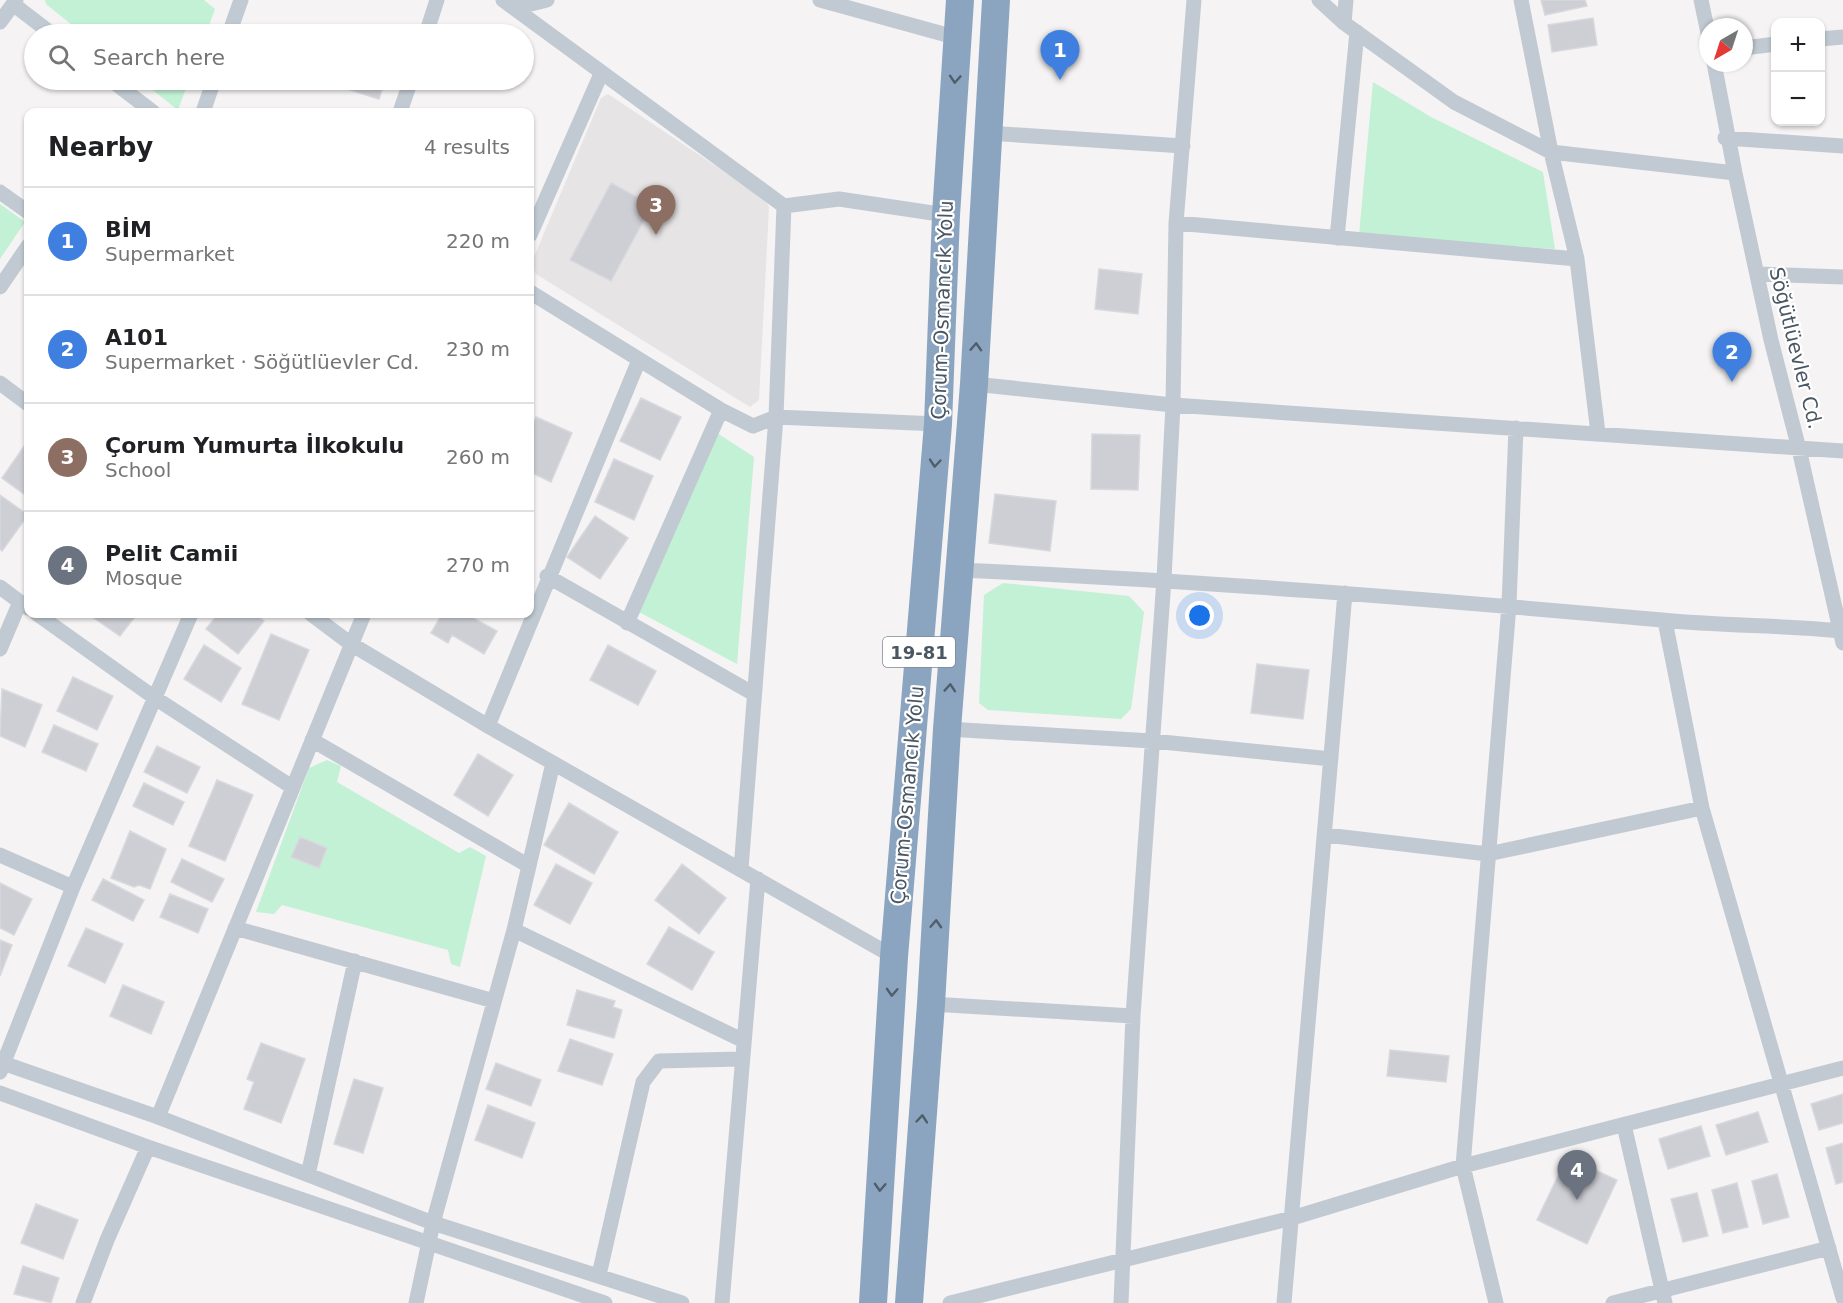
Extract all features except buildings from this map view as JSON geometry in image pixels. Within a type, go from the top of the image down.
[{"type":"highway","name":"Çorum-Osmancık Yolu","points":[[873,1303],[894,957],[938,424],[946,215],[960,0]]},
{"type":"highway","name":"Çorum-Osmancık Yolu","points":[[909,1303],[931,1004],[946,729],[974,384],[996,0]]},
{"type":"street","points":[[429,24],[437,0]]},
{"type":"street","points":[[509,4],[547,0]]},
{"type":"street","points":[[820,0],[958,38]]},
{"type":"street","points":[[1121,1303],[1133,1016],[1164,579],[1173,405],[1176,223],[1194,0]]},
{"type":"street","points":[[1319,0],[1344,23],[1454,102],[1551,152],[1734,173]]},
{"type":"street","points":[[1344,23],[1346,0]]},
{"type":"street","points":[[1521,0],[1551,152],[1577,259],[1598,433]]},
{"type":"street","points":[[1701,0],[1705,18]]},
{"type":"street","points":[[232,24],[239,1]]},
{"type":"street","points":[[0,22],[14,2],[40,24]]},
{"type":"street","points":[[509,4],[601,74],[784,206],[839,199],[946,215]]},
{"type":"street","points":[[1337,238],[1357,32]]},
{"type":"street","points":[[1825,39],[1843,37]]},
{"type":"street","points":[[1753,47],[1771,45]]},
{"type":"street","name":"Söğütlüevler Cd.","points":[[1715,72],[1726,138],[1842,635]]},
{"type":"street","points":[[534,226],[601,74]]},
{"type":"street","points":[[124,90],[148,108]]},
{"type":"street","points":[[204,108],[211,90]]},
{"type":"street","points":[[401,108],[408,90]]},
{"type":"street","points":[[988,133],[1183,146]]},
{"type":"street","points":[[1726,138],[1843,146]]},
{"type":"street","points":[[0,192],[24,209]]},
{"type":"street","points":[[741,869],[777,417],[784,206]]},
{"type":"street","points":[[1176,223],[1577,259]]},
{"type":"street","points":[[0,287],[24,252]]},
{"type":"street","points":[[1757,274],[1843,277]]},
{"type":"street","points":[[534,294],[721,410],[753,426],[777,417],[938,424]]},
{"type":"street","points":[[534,609],[639,360]]},
{"type":"street","points":[[0,383],[24,401]]},
{"type":"street","points":[[974,384],[1173,405],[1843,451]]},
{"type":"street","points":[[627,623],[721,410]]},
{"type":"street","points":[[1496,1303],[1462,1166],[1509,605],[1516,428]]},
{"type":"street","points":[[958,570],[1164,579],[1509,605],[1665,621],[1842,635]]},
{"type":"street","points":[[547,576],[754,694]]},
{"type":"street","points":[[0,587],[24,605],[0,649]]},
{"type":"street","points":[[1284,1303],[1345,593]]},
{"type":"street","points":[[43,618],[155,698],[292,787]]},
{"type":"street","points":[[189,618],[74,887],[1,1066],[158,1118],[433,1223],[682,1303]]},
{"type":"street","points":[[316,618],[351,644],[488,726],[894,957]]},
{"type":"street","points":[[158,1118],[362,618]]},
{"type":"street","points":[[488,726],[530,618]]},
{"type":"street","points":[[1665,621],[1702,808],[1843,1298]]},
{"type":"street","points":[[946,729],[1152,741],[1331,759]]},
{"type":"street","points":[[312,740],[529,866]]},
{"type":"street","points":[[416,1303],[433,1223],[514,930],[553,763]]},
{"type":"street","points":[[1326,835],[1488,854],[1702,808]]},
{"type":"street","points":[[0,855],[74,887]]},
{"type":"street","points":[[722,1303],[740,1059],[758,879]]},
{"type":"street","points":[[235,928],[494,1001]]},
{"type":"street","points":[[514,930],[742,1040]]},
{"type":"street","points":[[308,1175],[355,962]]},
{"type":"street","points":[[931,1004],[1133,1016]]},
{"type":"street","points":[[599,1275],[644,1082],[659,1061],[740,1059]]},
{"type":"street","points":[[951,1303],[1292,1218],[1462,1166],[1843,1068]]},
{"type":"street","points":[[0,1093],[148,1147],[605,1303]]},
{"type":"street","points":[[1624,1125],[1663,1297]]},
{"type":"street","points":[[83,1303],[106,1240],[148,1147]]},
{"type":"street","points":[[1613,1303],[1663,1297],[1829,1248]]},
{"type":"shaded area","points":[[608,94],[765,199],[769,207],[759,400],[750,407],[536,274],[534,270],[534,257],[601,98]]},
{"type":"green space","points":[[45,0],[204,0],[215,9],[210,24],[71,24],[46,4]]},
{"type":"green space","points":[[1373,82],[1431,117],[1543,172],[1555,249],[1359,235]]},
{"type":"green space","points":[[153,90],[185,90],[179,108],[175,108]]},
{"type":"green space","points":[[0,204],[24,223],[0,259]]},
{"type":"green space","points":[[717,433],[754,457],[737,664],[639,612]]},
{"type":"green space","points":[[1003,583],[1129,596],[1144,612],[1131,709],[1121,719],[988,710],[979,703],[984,595]]},
{"type":"green space","points":[[327,760],[341,766],[337,782],[459,853],[470,847],[486,856],[460,967],[451,964],[448,950],[282,905],[274,914],[256,912],[309,768]]},
{"type":"place","name":"BİM","points":[[1060,80]]},
{"type":"place","name":"Çorum Yumurta İlkokulu","points":[[656,235]]},
{"type":"place","name":"A101","points":[[1732,382]]},
{"type":"place","name":"Pelit Camii","points":[[1577,1200]]}]
